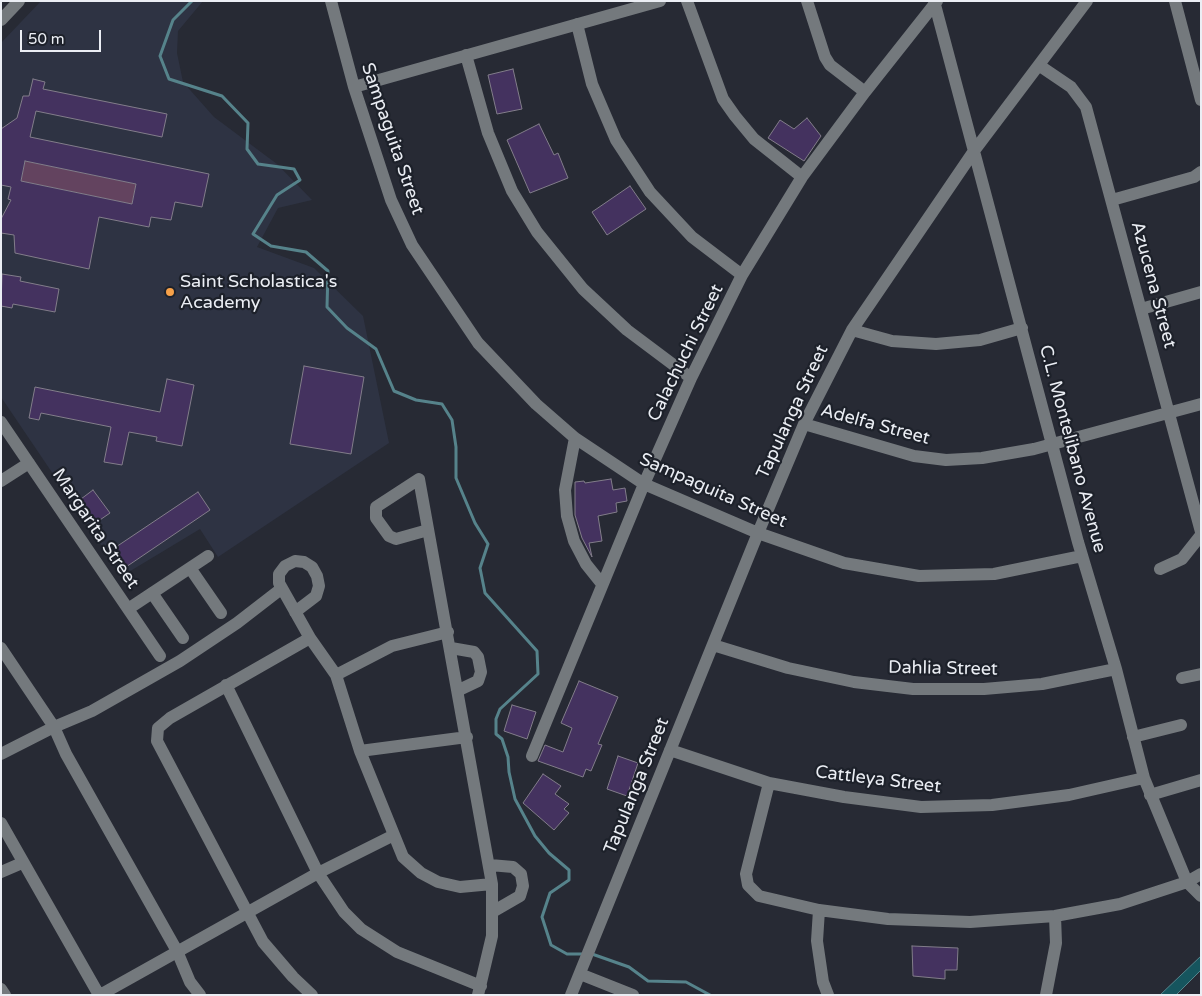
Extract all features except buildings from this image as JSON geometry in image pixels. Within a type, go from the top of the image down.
[{"type":"street","points":[[1,20],[19,1]]},
{"type":"street","name":"Sampaguita Street","points":[[331,1],[354,87],[391,200],[417,253],[478,343],[536,404],[575,438],[644,484],[758,533],[844,563],[919,576],[994,574],[1082,556]]},
{"type":"street","points":[[354,87],[576,24],[633,5],[660,1]]},
{"type":"street","points":[[687,1],[723,99],[734,116],[754,139],[802,177]]},
{"type":"street","points":[[807,1],[825,57],[830,65],[865,92]]},
{"type":"street","name":"Tapulanga Street","points":[[571,995],[804,424],[852,330],[974,151],[1040,66],[1086,1]]},
{"type":"street","points":[[1175,1],[1201,100]]},
{"type":"street","name":"Calachuchi Street","points":[[532,756],[602,584],[690,378],[742,276],[802,177],[935,2]]},
{"type":"street","name":"C.L. Montelibano Avenue","points":[[935,2],[1054,443],[1082,556],[1116,669],[1144,778],[1187,882],[1201,896]]},
{"type":"street","points":[[576,24],[592,84],[616,140],[645,184],[692,237],[742,276]]},
{"type":"street","points":[[466,55],[488,133],[512,192],[537,232],[589,295],[627,330],[690,378]]},
{"type":"street","name":"Azucena Street","points":[[1040,66],[1071,87],[1083,102],[1112,200],[1199,518],[1201,533]]},
{"type":"street","points":[[1112,200],[1194,177],[1201,172]]},
{"type":"street","points":[[1141,308],[1201,292]]},
{"type":"street","points":[[852,330],[892,341],[936,344],[980,340],[1022,328]]},
{"type":"street","name":"Adelfa Street","points":[[804,424],[914,456],[946,460],[982,458],[1054,443],[1201,404]]},
{"type":"street","name":"Margarita Street","points":[[1,422],[160,656]]},
{"type":"street","points":[[575,438],[565,490],[567,516],[574,540],[582,556],[602,584]]},
{"type":"street","points":[[1,481],[29,463]]},
{"type":"street","points":[[226,685],[318,873],[344,912],[379,942],[480,991],[489,955],[494,911],[490,865],[419,479],[376,507],[376,518],[389,536],[396,539],[428,530]]},
{"type":"street","points":[[1160,569],[1182,559],[1201,533]]},
{"type":"street","points":[[128,609],[208,556]]},
{"type":"street","points":[[295,612],[316,596],[319,586],[317,576],[312,567],[304,562],[295,561],[285,566],[279,574],[280,588],[310,638],[336,675],[360,751],[403,857],[421,873],[438,882],[460,887],[492,884]]},
{"type":"street","points":[[190,568],[221,613]]},
{"type":"street","points":[[1,754],[54,727],[92,711],[180,661],[236,623],[280,588]]},
{"type":"street","points":[[152,593],[183,638]]},
{"type":"street","points":[[336,675],[392,646],[448,632]]},
{"type":"street","points":[[310,638],[170,718],[158,728],[157,741],[249,912],[263,942],[278,961],[312,995]]},
{"type":"street","name":"Dahlia Street","points":[[713,645],[788,668],[854,682],[913,689],[984,689],[1042,684],[1116,669]]},
{"type":"street","points":[[1,648],[54,727],[66,754],[177,951],[190,982],[200,995]]},
{"type":"street","points":[[451,648],[474,652],[478,657],[481,672],[478,681],[459,690]]},
{"type":"street","points":[[1182,678],[1201,674]]},
{"type":"street","points":[[1133,737],[1181,725]]},
{"type":"street","points":[[360,751],[467,737]]},
{"type":"street","name":"Cattleya Street","points":[[670,750],[769,782],[844,797],[921,807],[992,805],[1040,799],[1070,795],[1144,778]]},
{"type":"street","points":[[1150,794],[1201,780]]},
{"type":"street","points":[[769,782],[746,874],[748,885],[759,896],[819,910],[888,919],[961,922],[1055,916],[1120,904],[1187,882],[1201,874]]},
{"type":"street","points":[[1,824],[100,995],[318,873],[394,835]]},
{"type":"street","points":[[1,872],[22,863]]},
{"type":"street","points":[[490,865],[513,867],[521,874],[523,886],[520,896],[494,911]]},
{"type":"street","points":[[819,910],[817,941],[823,982],[828,995]]},
{"type":"street","points":[[1046,995],[1056,944],[1055,916]]},
{"type":"street","points":[[580,974],[633,995]]},
{"type":"street","points":[[1,989],[5,995]]},
{"type":"shaded area","name":"Saint Scholastica's Academy","points":[[41,1],[203,1],[178,31],[177,53],[183,82],[214,117],[277,164],[312,200],[278,208],[257,247],[314,268],[363,316],[389,443],[218,557],[200,529],[122,576],[1,397],[1,43]]},
{"type":"shaded area","points":[[25,161],[136,184],[132,204],[21,181]]},
{"type":"water","points":[[1201,956],[1201,970],[1176,995],[1160,995]]},
{"type":"waterway","points":[[192,1],[173,20],[160,56],[169,79],[222,96],[248,123],[247,149],[258,164],[294,169],[300,180],[277,195],[253,234],[271,246],[306,252],[328,271],[327,307],[347,328],[376,349],[394,391],[416,400],[442,404],[452,420],[456,447],[456,478],[475,523],[488,544],[480,568],[485,593],[537,651],[538,674],[500,709],[496,719],[496,734],[502,739],[508,757],[515,799],[535,836],[549,853],[569,870],[569,880],[550,893],[542,917],[551,945],[567,954],[584,954]]},
{"type":"waterway","points":[[592,954],[629,967],[648,981],[686,982],[710,995]]},
{"type":"place","name":"Saint Scholastica's Academy","points":[[170,292]]}]
